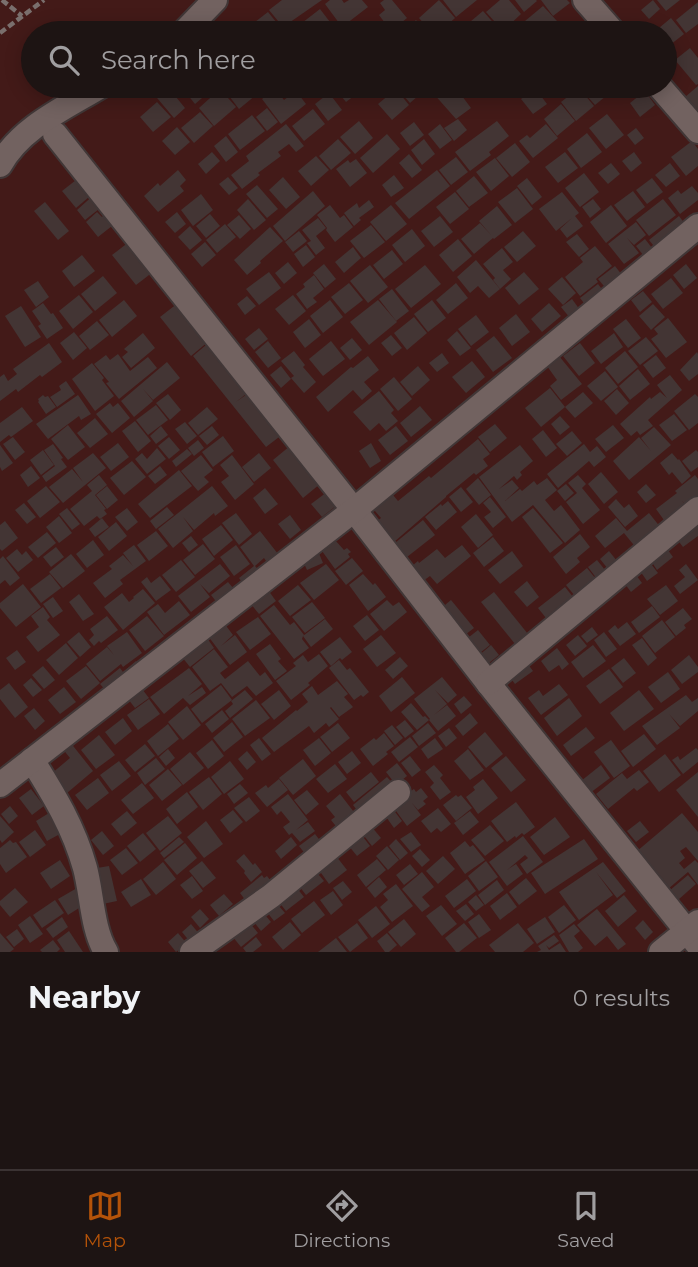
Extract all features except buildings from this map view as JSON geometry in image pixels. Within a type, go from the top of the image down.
[{"type":"street","points":[[195,21],[215,0]]},
{"type":"street","points":[[585,0],[603,21]]},
{"type":"street","points":[[0,165],[11,147],[29,130],[81,98]]},
{"type":"street","points":[[669,98],[698,131]]},
{"type":"street","points":[[55,134],[488,683],[694,932],[661,952]]},
{"type":"street","points":[[0,785],[354,510],[698,226]]},
{"type":"street","points":[[488,683],[698,509]]},
{"type":"street","points":[[32,760],[57,799],[75,836],[97,929],[106,952]]},
{"type":"street","points":[[192,952],[271,896],[398,792]]},
{"type":"path","points":[[2,0],[22,16]]},
{"type":"path","points":[[0,33],[44,0]]},
{"type":"shaded area","points":[[0,0],[698,0],[698,952],[0,952]]}]
